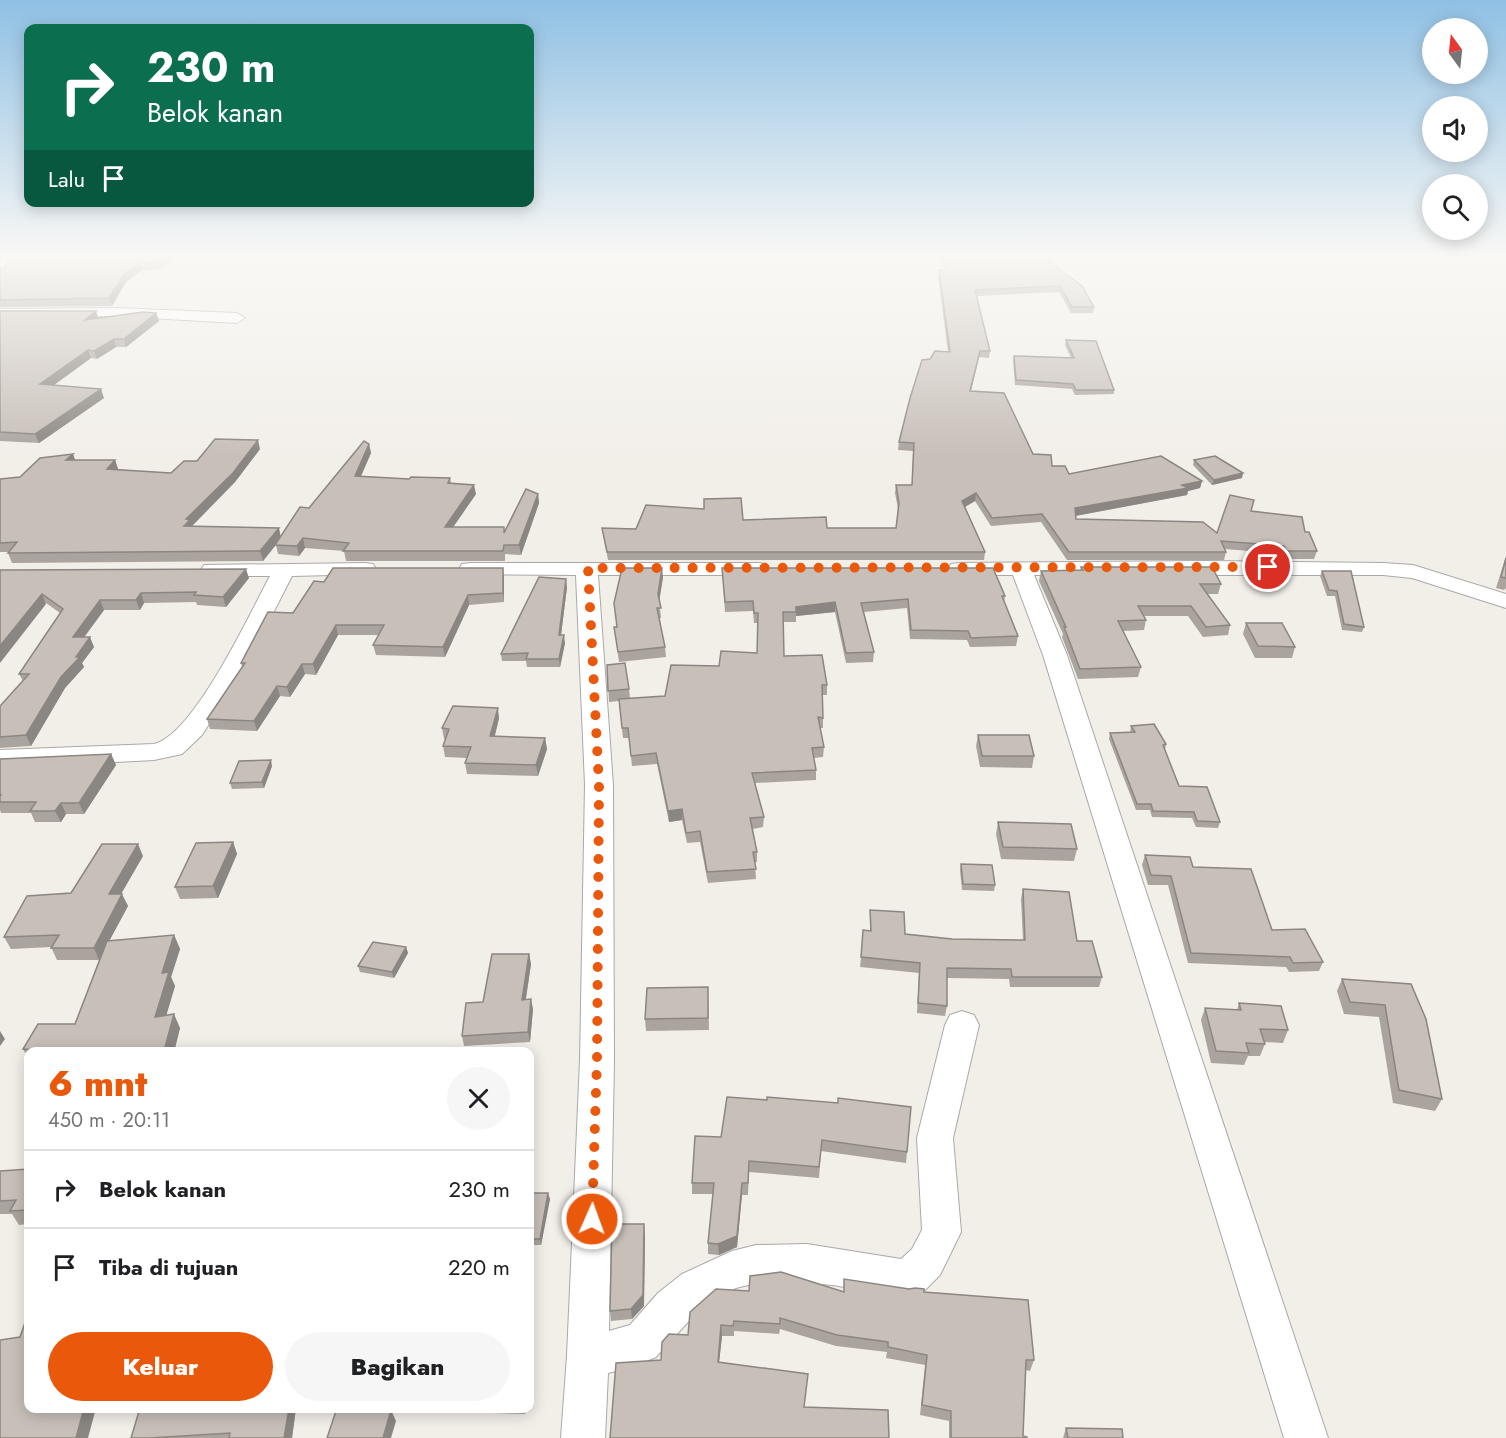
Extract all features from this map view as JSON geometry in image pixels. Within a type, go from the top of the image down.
[{"type":"street","points":[[940,569],[1205,567],[1383,569],[1413,572],[1506,601]]},
{"type":"street","points":[[583,1438],[588,1356],[597,1060],[599,785],[588,568]]},
{"type":"street","points":[[0,759],[154,752],[166,750],[178,744],[193,729],[222,685],[285,569]]},
{"type":"street","points":[[190,570],[390,569]]},
{"type":"street","points":[[448,569],[777,569]]},
{"type":"street","points":[[1021,569],[1055,655],[1306,1438]]},
{"type":"street","points":[[588,1356],[639,1343],[652,1333],[664,1316],[679,1302],[709,1279],[762,1263],[808,1264],[908,1279],[926,1262],[942,1232],[935,1138],[962,1025]]},
{"type":"building","points":[[0,323],[144,323],[124,339],[114,339],[94,351],[88,350],[40,384],[101,389],[35,434],[0,432]]},
{"type":"building","points":[[946,323],[983,323],[990,351],[980,351],[970,391],[1004,393],[1033,454],[1051,455],[1052,466],[1065,466],[1069,474],[1161,456],[1202,481],[1182,485],[1188,488],[1075,508],[1076,519],[1203,522],[1217,533],[1230,495],[1254,500],[1251,511],[1302,517],[1305,532],[1309,532],[1317,551],[1287,551],[1284,546],[1221,541],[1226,552],[1069,552],[1042,514],[992,518],[976,493],[962,501],[985,552],[607,552],[602,528],[636,529],[646,505],[704,509],[704,499],[741,498],[743,520],[826,517],[827,528],[896,528],[899,503],[896,485],[912,485],[914,443],[899,442],[910,398],[922,360],[930,359],[935,351],[950,352]]},
{"type":"building","points":[[1066,340],[1096,341],[1114,390],[1076,390],[1073,384],[1016,380],[1014,356],[1074,358]]},
{"type":"building","points":[[215,439],[258,440],[233,473],[186,519],[190,520],[184,526],[279,528],[260,551],[8,553],[17,542],[0,543],[0,479],[20,477],[40,458],[73,454],[66,460],[115,460],[107,469],[171,473],[184,461],[197,461]]},
{"type":"building","points":[[364,441],[369,444],[355,476],[409,479],[411,477],[450,478],[448,483],[474,485],[445,527],[504,527],[504,533],[526,489],[538,494],[519,545],[504,545],[503,551],[343,551],[349,543],[303,538],[297,546],[275,545],[300,507],[309,508]]},
{"type":"building","points":[[1215,456],[1243,473],[1214,480],[1194,460]]},
{"type":"building","points":[[1506,558],[1506,578],[1501,577]]},
{"type":"building","points":[[1081,567],[1212,567],[1221,584],[1200,584],[1230,625],[1206,627],[1191,606],[1138,606],[1146,620],[1118,621],[1141,667],[1080,669],[1064,627],[1066,627],[1041,571],[1083,570]]},
{"type":"building","points":[[333,568],[503,568],[503,593],[468,595],[443,647],[373,645],[384,625],[336,625],[313,664],[302,664],[287,687],[277,686],[254,721],[207,719],[245,663],[241,663],[268,612],[293,613],[314,581],[324,582]]},
{"type":"building","points":[[622,568],[662,568],[658,594],[661,608],[657,608],[665,647],[618,652],[614,627],[617,627],[614,603]]},
{"type":"building","points":[[722,568],[993,568],[1018,636],[971,638],[968,631],[911,630],[908,599],[861,603],[874,652],[846,653],[835,602],[796,607],[796,612],[783,612],[784,656],[822,655],[827,685],[822,685],[823,718],[818,717],[824,747],[812,748],[816,770],[752,773],[764,817],[750,818],[757,852],[753,852],[756,869],[707,872],[700,831],[686,833],[682,809],[668,811],[656,753],[631,756],[628,728],[622,728],[619,699],[665,696],[671,665],[719,666],[721,651],[757,653],[758,613],[754,613],[753,601],[725,602]]},
{"type":"building","points":[[246,569],[223,597],[194,595],[196,592],[141,593],[136,600],[100,600],[73,637],[90,637],[76,657],[80,657],[61,677],[26,735],[0,737],[0,706],[29,674],[19,674],[63,609],[42,594],[0,646],[0,570]]},
{"type":"building","points":[[1322,571],[1351,571],[1364,627],[1344,624],[1337,591],[1329,590]]},
{"type":"building","points":[[539,577],[566,579],[559,635],[564,635],[559,659],[526,659],[528,653],[501,654]]},
{"type":"building","points":[[1246,623],[1282,623],[1295,647],[1258,646]]},
{"type":"building","points":[[625,663],[629,689],[608,691],[607,665]]},
{"type":"building","points":[[453,706],[498,708],[490,736],[545,738],[536,765],[465,763],[471,747],[443,746],[449,729],[442,728]]},
{"type":"building","points":[[1154,724],[1166,744],[1163,745],[1179,786],[1207,787],[1220,822],[1197,821],[1194,812],[1153,811],[1151,804],[1137,804],[1110,733],[1135,732],[1131,726]]},
{"type":"building","points":[[978,735],[1029,735],[1034,756],[982,756]]},
{"type":"building","points":[[111,754],[79,803],[61,803],[55,811],[30,811],[36,802],[0,802],[0,759]]},
{"type":"building","points":[[271,760],[262,782],[230,783],[239,761]]},
{"type":"building","points":[[998,822],[1071,824],[1077,849],[1003,847]]},
{"type":"building","points":[[233,842],[213,886],[175,887],[196,843]]},
{"type":"building","points":[[102,844],[138,844],[109,894],[122,894],[94,948],[51,948],[59,935],[4,937],[27,896],[71,893]]},
{"type":"building","points":[[1145,855],[1190,857],[1193,867],[1251,869],[1272,930],[1305,929],[1323,962],[1293,963],[1290,957],[1191,953],[1171,876],[1151,875]]},
{"type":"building","points":[[961,864],[992,865],[995,885],[963,884]]},
{"type":"building","points":[[1023,889],[1069,892],[1077,941],[1092,941],[1102,977],[1012,977],[1011,969],[947,968],[947,1006],[918,1003],[920,963],[861,957],[863,930],[871,931],[870,910],[904,912],[905,934],[952,939],[1025,940]]},
{"type":"building","points":[[174,935],[162,973],[169,972],[155,1017],[174,1014],[165,1047],[24,1047],[38,1024],[75,1024],[107,941]]},
{"type":"building","points":[[373,942],[406,947],[392,972],[358,966]]},
{"type":"building","points":[[492,954],[529,954],[522,1000],[531,999],[528,1032],[462,1036],[466,1003],[483,1002]]},
{"type":"building","points":[[1342,979],[1411,984],[1426,1019],[1442,1099],[1399,1090],[1385,1005],[1350,1002]]},
{"type":"building","points":[[708,987],[708,1018],[645,1019],[647,988]]},
{"type":"building","points":[[1239,1003],[1281,1006],[1288,1030],[1260,1029],[1265,1044],[1246,1043],[1249,1053],[1216,1051],[1205,1008],[1241,1010]]},
{"type":"building","points":[[727,1097],[767,1100],[767,1097],[838,1103],[838,1098],[911,1107],[907,1152],[822,1140],[819,1167],[749,1161],[748,1183],[742,1183],[737,1236],[718,1244],[708,1243],[714,1183],[692,1183],[695,1136],[721,1137]]},
{"type":"building","points":[[24,1169],[24,1210],[10,1211],[16,1200],[0,1201],[0,1171]]},
{"type":"building","points":[[534,1193],[548,1193],[540,1239],[534,1239]]},
{"type":"building","points":[[612,1224],[644,1224],[643,1295],[631,1309],[610,1311]]},
{"type":"building","points":[[781,1272],[844,1292],[844,1279],[909,1289],[924,1289],[924,1292],[1028,1300],[1034,1360],[1026,1360],[1023,1436],[1027,1438],[951,1438],[951,1411],[922,1405],[927,1355],[888,1347],[888,1342],[837,1335],[780,1318],[780,1324],[734,1321],[733,1326],[721,1325],[718,1362],[808,1374],[804,1407],[888,1410],[889,1438],[610,1438],[616,1363],[661,1360],[662,1342],[669,1334],[688,1335],[690,1312],[716,1289],[749,1291],[750,1276]]},
{"type":"building","points":[[24,1326],[24,1413],[83,1413],[76,1438],[0,1438],[0,1340],[20,1337]]},
{"type":"building","points":[[138,1413],[288,1413],[284,1438],[229,1438],[230,1433],[131,1438]]},
{"type":"building","points":[[335,1413],[390,1413],[383,1438],[327,1438]]},
{"type":"building","points":[[1066,1428],[1122,1429],[1123,1438],[1068,1438]]},
{"type":"route","points":[[592,1219],[597,1060],[599,785],[588,568],[1268,567]]}]
